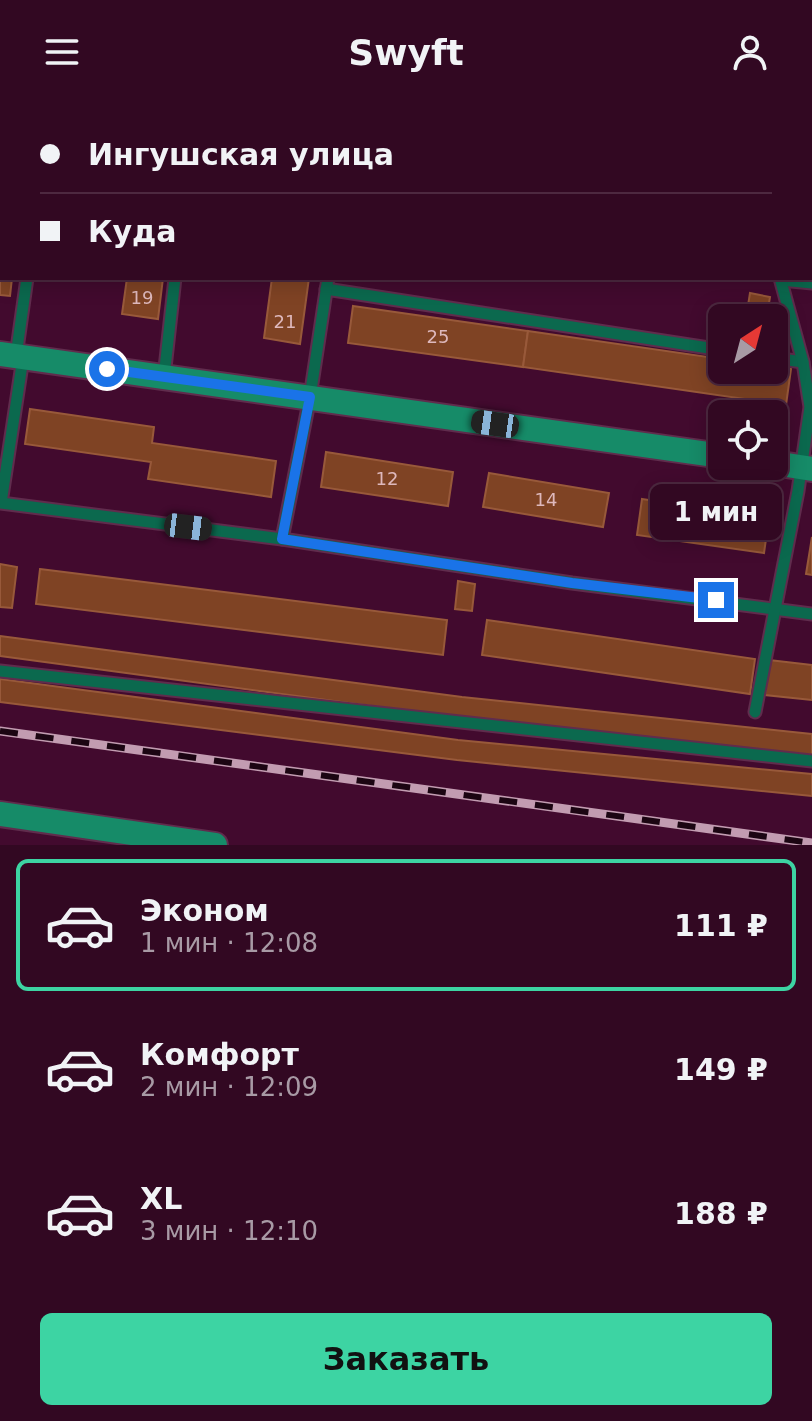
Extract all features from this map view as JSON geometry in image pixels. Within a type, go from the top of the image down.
[{"type":"street","points":[[13,356],[708,454]]},
{"type":"street","points":[[0,814],[215,845]]},
{"type":"lane","points":[[27,280],[13,356],[1,503],[282,539],[572,583],[812,614]]},
{"type":"lane","points":[[164,377],[175,280]]},
{"type":"lane","points":[[755,712],[774,607],[806,468],[810,407],[803,362],[780,280]]},
{"type":"lane","points":[[788,280],[812,283]]},
{"type":"lane","points":[[282,539],[310,397],[327,284],[708,348]]},
{"type":"lane","points":[[788,360],[803,362]]},
{"type":"lane","points":[[0,671],[812,761]]},
{"type":"path","points":[[684,486],[796,503]]},
{"type":"building","points":[[0,280],[12,280],[10,296],[0,295]]},
{"type":"building","points":[[127,280],[163,280],[158,319],[122,314]]},
{"type":"building","points":[[272,280],[309,280],[300,344],[264,338]]},
{"type":"building","points":[[750,293],[770,297],[769,304],[748,304]]},
{"type":"building","points":[[353,306],[528,331],[523,367],[348,343]]},
{"type":"building","points":[[528,331],[708,357],[708,384],[788,384],[788,368],[791,369],[787,400],[751,400],[523,367]]},
{"type":"building","points":[[30,409],[154,427],[152,443],[276,461],[271,497],[148,479],[151,462],[25,444]]},
{"type":"building","points":[[326,452],[453,472],[448,506],[321,487]]},
{"type":"building","points":[[489,473],[609,493],[603,527],[483,507]]},
{"type":"building","points":[[642,499],[769,518],[764,553],[637,535]]},
{"type":"building","points":[[812,537],[812,575],[806,574]]},
{"type":"building","points":[[0,564],[17,567],[12,608],[0,607]]},
{"type":"building","points":[[40,569],[447,620],[443,655],[36,604]]},
{"type":"building","points":[[458,581],[475,584],[472,611],[455,609]]},
{"type":"building","points":[[487,620],[755,659],[750,694],[482,655]]},
{"type":"building","points":[[0,636],[462,697],[812,734],[812,755],[461,718],[0,656]]},
{"type":"building","points":[[769,660],[812,665],[812,700],[765,695]]},
{"type":"building","points":[[0,679],[458,740],[812,774],[812,796],[457,760],[0,702]]},
{"type":"railway","points":[[0,731],[812,843]]},
{"type":"route","points":[[107,369],[310,397],[282,539],[572,583],[716,600]]}]
